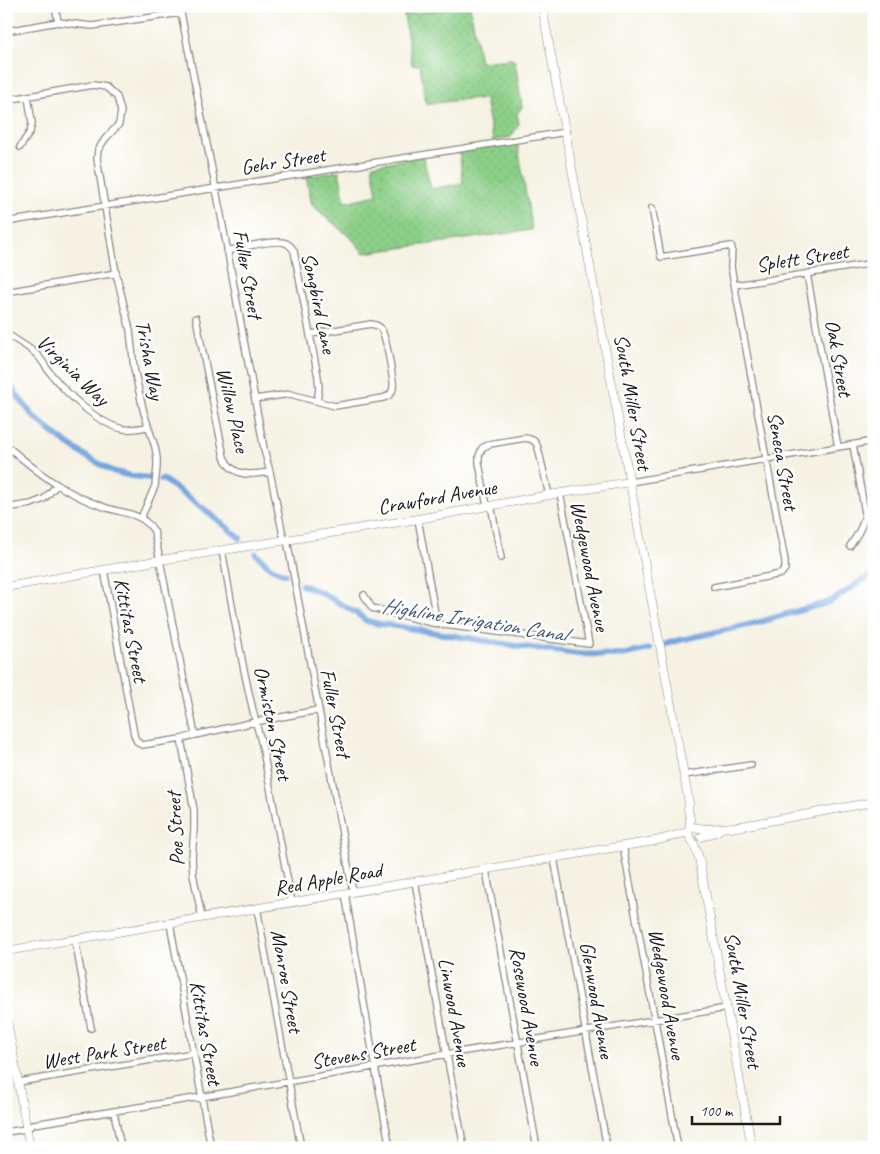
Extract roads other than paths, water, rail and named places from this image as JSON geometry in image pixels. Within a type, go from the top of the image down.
[{"type":"street","points":[[6,30],[58,22],[55,6]]},
{"type":"street","name":"South Miller Street","points":[[542,6],[689,803],[689,835],[699,858],[752,1148]]},
{"type":"street","name":"Fuller Street","points":[[58,22],[92,26],[181,13],[264,449],[286,540],[318,710],[349,893],[375,1068],[390,1148]]},
{"type":"street","name":"Trisha Way","points":[[6,100],[92,85],[106,87],[117,97],[121,111],[119,124],[98,150],[97,159],[116,273],[130,330],[134,368],[147,427],[155,448],[157,467],[155,486],[141,518]]},
{"type":"street","points":[[20,147],[30,132],[32,123],[28,96]]},
{"type":"street","name":"Gehr Street","points":[[6,222],[566,132]]},
{"type":"street","name":"Seneca Street","points":[[652,208],[661,257],[731,246],[732,248],[731,267],[785,561],[785,569],[781,574],[714,587]]},
{"type":"street","name":"Songbird Lane","points":[[227,251],[276,242],[290,245],[294,251],[320,388],[317,401]]},
{"type":"street","name":"Splett Street","points":[[735,285],[874,263]]},
{"type":"street","points":[[6,292],[116,273]]},
{"type":"street","name":"Oak Street","points":[[807,274],[838,447]]},
{"type":"street","name":"Willow Place","points":[[196,318],[224,457],[231,468],[245,474],[270,472]]},
{"type":"street","points":[[255,399],[290,394],[335,406],[386,397],[393,391],[393,381],[384,336],[379,326],[371,324],[311,334]]},
{"type":"street","name":"Virginia Way","points":[[6,334],[32,350],[59,383],[93,414],[122,429],[147,427]]},
{"type":"street","points":[[501,558],[479,456],[482,448],[490,444],[525,438],[534,440],[540,452],[549,495]]},
{"type":"street","name":"Crawford Avenue","points":[[6,587],[874,441]]},
{"type":"street","points":[[6,445],[25,462],[57,485],[93,503],[141,518],[154,531],[195,735]]},
{"type":"street","points":[[850,546],[865,519],[853,445]]},
{"type":"street","points":[[6,508],[31,504],[44,499],[57,485]]},
{"type":"street","name":"Wedgewood Avenue","points":[[437,624],[589,644],[560,493]]},
{"type":"street","points":[[364,595],[372,608],[437,624],[418,519]]},
{"type":"street","name":"Ormiston Street","points":[[222,550],[292,902]]},
{"type":"street","name":"Kittitas Street","points":[[104,570],[136,739],[142,745],[181,739]]},
{"type":"street","points":[[181,739],[318,710]]},
{"type":"street","name":"Poe Street","points":[[181,739],[194,810],[193,874],[202,918]]},
{"type":"street","points":[[684,775],[751,766]]},
{"type":"street","points":[[735,827],[705,829],[693,827],[689,835],[696,841],[706,834],[735,827],[874,802]]},
{"type":"street","name":"South Miller Street","points":[[689,803],[693,808],[698,828]]},
{"type":"street","points":[[698,828],[701,831],[701,837]]},
{"type":"street","name":"Red Apple Road","points":[[6,951],[689,835]]},
{"type":"street","name":"South Miller Street","points":[[699,858],[701,837]]},
{"type":"street","name":"Wedgewood Avenue","points":[[623,846],[678,1148]]},
{"type":"street","name":"Glenwood Avenue","points":[[554,858],[607,1148]]},
{"type":"street","name":"Rosewood Avenue","points":[[486,870],[537,1148]]},
{"type":"street","name":"Linwood Avenue","points":[[415,882],[464,1148]]},
{"type":"street","name":"Monroe Street","points":[[257,908],[301,1148]]},
{"type":"street","name":"Kittitas Street","points":[[170,923],[211,1148]]},
{"type":"street","points":[[74,939],[91,1028]]},
{"type":"street","name":"Stevens Street","points":[[6,1132],[26,1128],[34,1124],[726,1008]]},
{"type":"street","points":[[6,1016],[30,1148]]},
{"type":"street","name":"West Park Street","points":[[19,1082],[194,1053]]},
{"type":"street","points":[[114,1112],[121,1148]]},
{"type":"waterway","points":[[6,380],[32,415],[58,437],[84,455],[112,471],[131,476],[151,478]]},
{"type":"waterway","points":[[161,479],[203,508],[240,538]]},
{"type":"waterway","name":"Highline Irrigation Canal","points":[[256,554],[271,568],[285,574]]},
{"type":"waterway","name":"Highline Irrigation Canal","points":[[666,644],[753,624],[829,602],[874,574]]},
{"type":"waterway","name":"Highline Irrigation Canal","points":[[302,585],[322,593],[367,621],[379,624],[578,654],[622,655],[650,649]]}]
